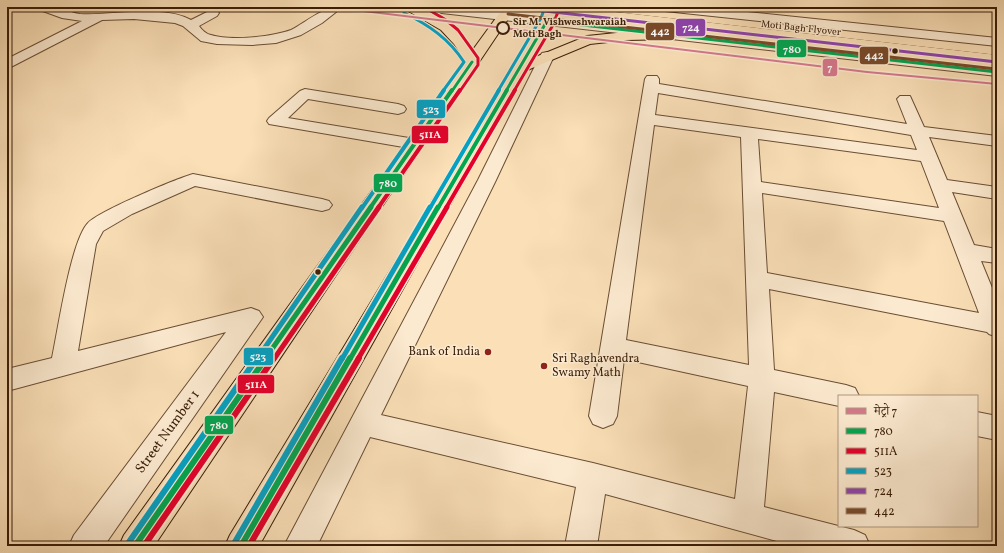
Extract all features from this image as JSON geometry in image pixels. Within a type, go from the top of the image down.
[{"type":"main road","points":[[408,7],[443,24],[461,42],[472,62]]},
{"type":"main road","points":[[242,546],[546,21],[552,7]]},
{"type":"main road","name":"Moti Bagh Flyover","points":[[604,7],[997,48]]},
{"type":"main road","points":[[135,546],[508,10]]},
{"type":"main road","name":"Moti Bagh Flyover","points":[[508,10],[997,62]]},
{"type":"main road","points":[[518,69],[587,40],[607,37],[680,36]]},
{"type":"street","points":[[45,7],[69,16],[101,17],[141,15],[172,18],[183,20],[192,25],[203,36],[209,39],[247,41],[273,40],[306,28],[330,12]]},
{"type":"street","points":[[141,15],[156,7]]},
{"type":"street","points":[[424,7],[508,10],[546,21],[680,36],[891,65],[997,82]]},
{"type":"street","points":[[665,7],[694,10],[774,11],[997,30]]},
{"type":"street","points":[[748,7],[997,42]]},
{"type":"street","points":[[680,36],[694,10]]},
{"type":"street","points":[[192,25],[213,13]]},
{"type":"street","points":[[7,65],[101,17]]},
{"type":"street","points":[[607,37],[891,65],[997,72]]},
{"type":"street","points":[[300,546],[364,423],[547,56]]},
{"type":"street","points":[[603,416],[651,83],[918,131],[997,141]]},
{"type":"street","points":[[398,109],[304,94],[276,121],[415,144]]},
{"type":"street","points":[[905,99],[997,326]]},
{"type":"street","points":[[646,119],[928,157]]},
{"type":"street","points":[[748,519],[762,378],[749,133]]},
{"type":"street","points":[[7,380],[63,365],[86,244],[95,227],[125,210],[193,180],[322,205]]},
{"type":"street","points":[[940,185],[997,193]]},
{"type":"street","points":[[752,186],[952,216]]},
{"type":"street","points":[[966,251],[997,256]]},
{"type":"street","points":[[757,279],[997,326]]},
{"type":"street","name":"Street Number 1","points":[[63,365],[251,317],[85,546]]},
{"type":"street","points":[[612,347],[841,395]]},
{"type":"street","points":[[364,423],[592,477],[748,519],[786,537],[854,546]]},
{"type":"street","points":[[978,424],[997,428]]},
{"type":"street","points":[[581,546],[592,477]]},
{"type":"metro line","name":"7","points":[[330,7],[867,72],[997,84]]},
{"type":"transit line","name":"511A","points":[[144,546],[478,65],[479,63],[476,55],[469,43],[458,30],[439,15],[424,7]]},
{"type":"transit line","name":"724","points":[[509,7],[997,62]]},
{"type":"transit line","name":"523","points":[[235,542],[541,18],[545,7]]},
{"type":"transit line","name":"511A","points":[[249,546],[553,25],[559,9]]},
{"type":"transit line","name":"523","points":[[129,542],[464,62],[452,45],[438,33],[422,22],[404,13]]},
{"type":"transit line","name":"442","points":[[508,14],[996,69]]},
{"type":"transit line","name":"780","points":[[241,546],[547,21],[997,72]]},
{"type":"transit line","name":"780","points":[[135,546],[472,62]]},
{"type":"place","name":"Sir M. Vishweshwaraiah Moti Bagh","points":[[503,28]]},
{"type":"place","name":"Bank of India","points":[[488,352]]},
{"type":"place","name":"Sri Raghavendra Swamy Math","points":[[544,366]]}]
